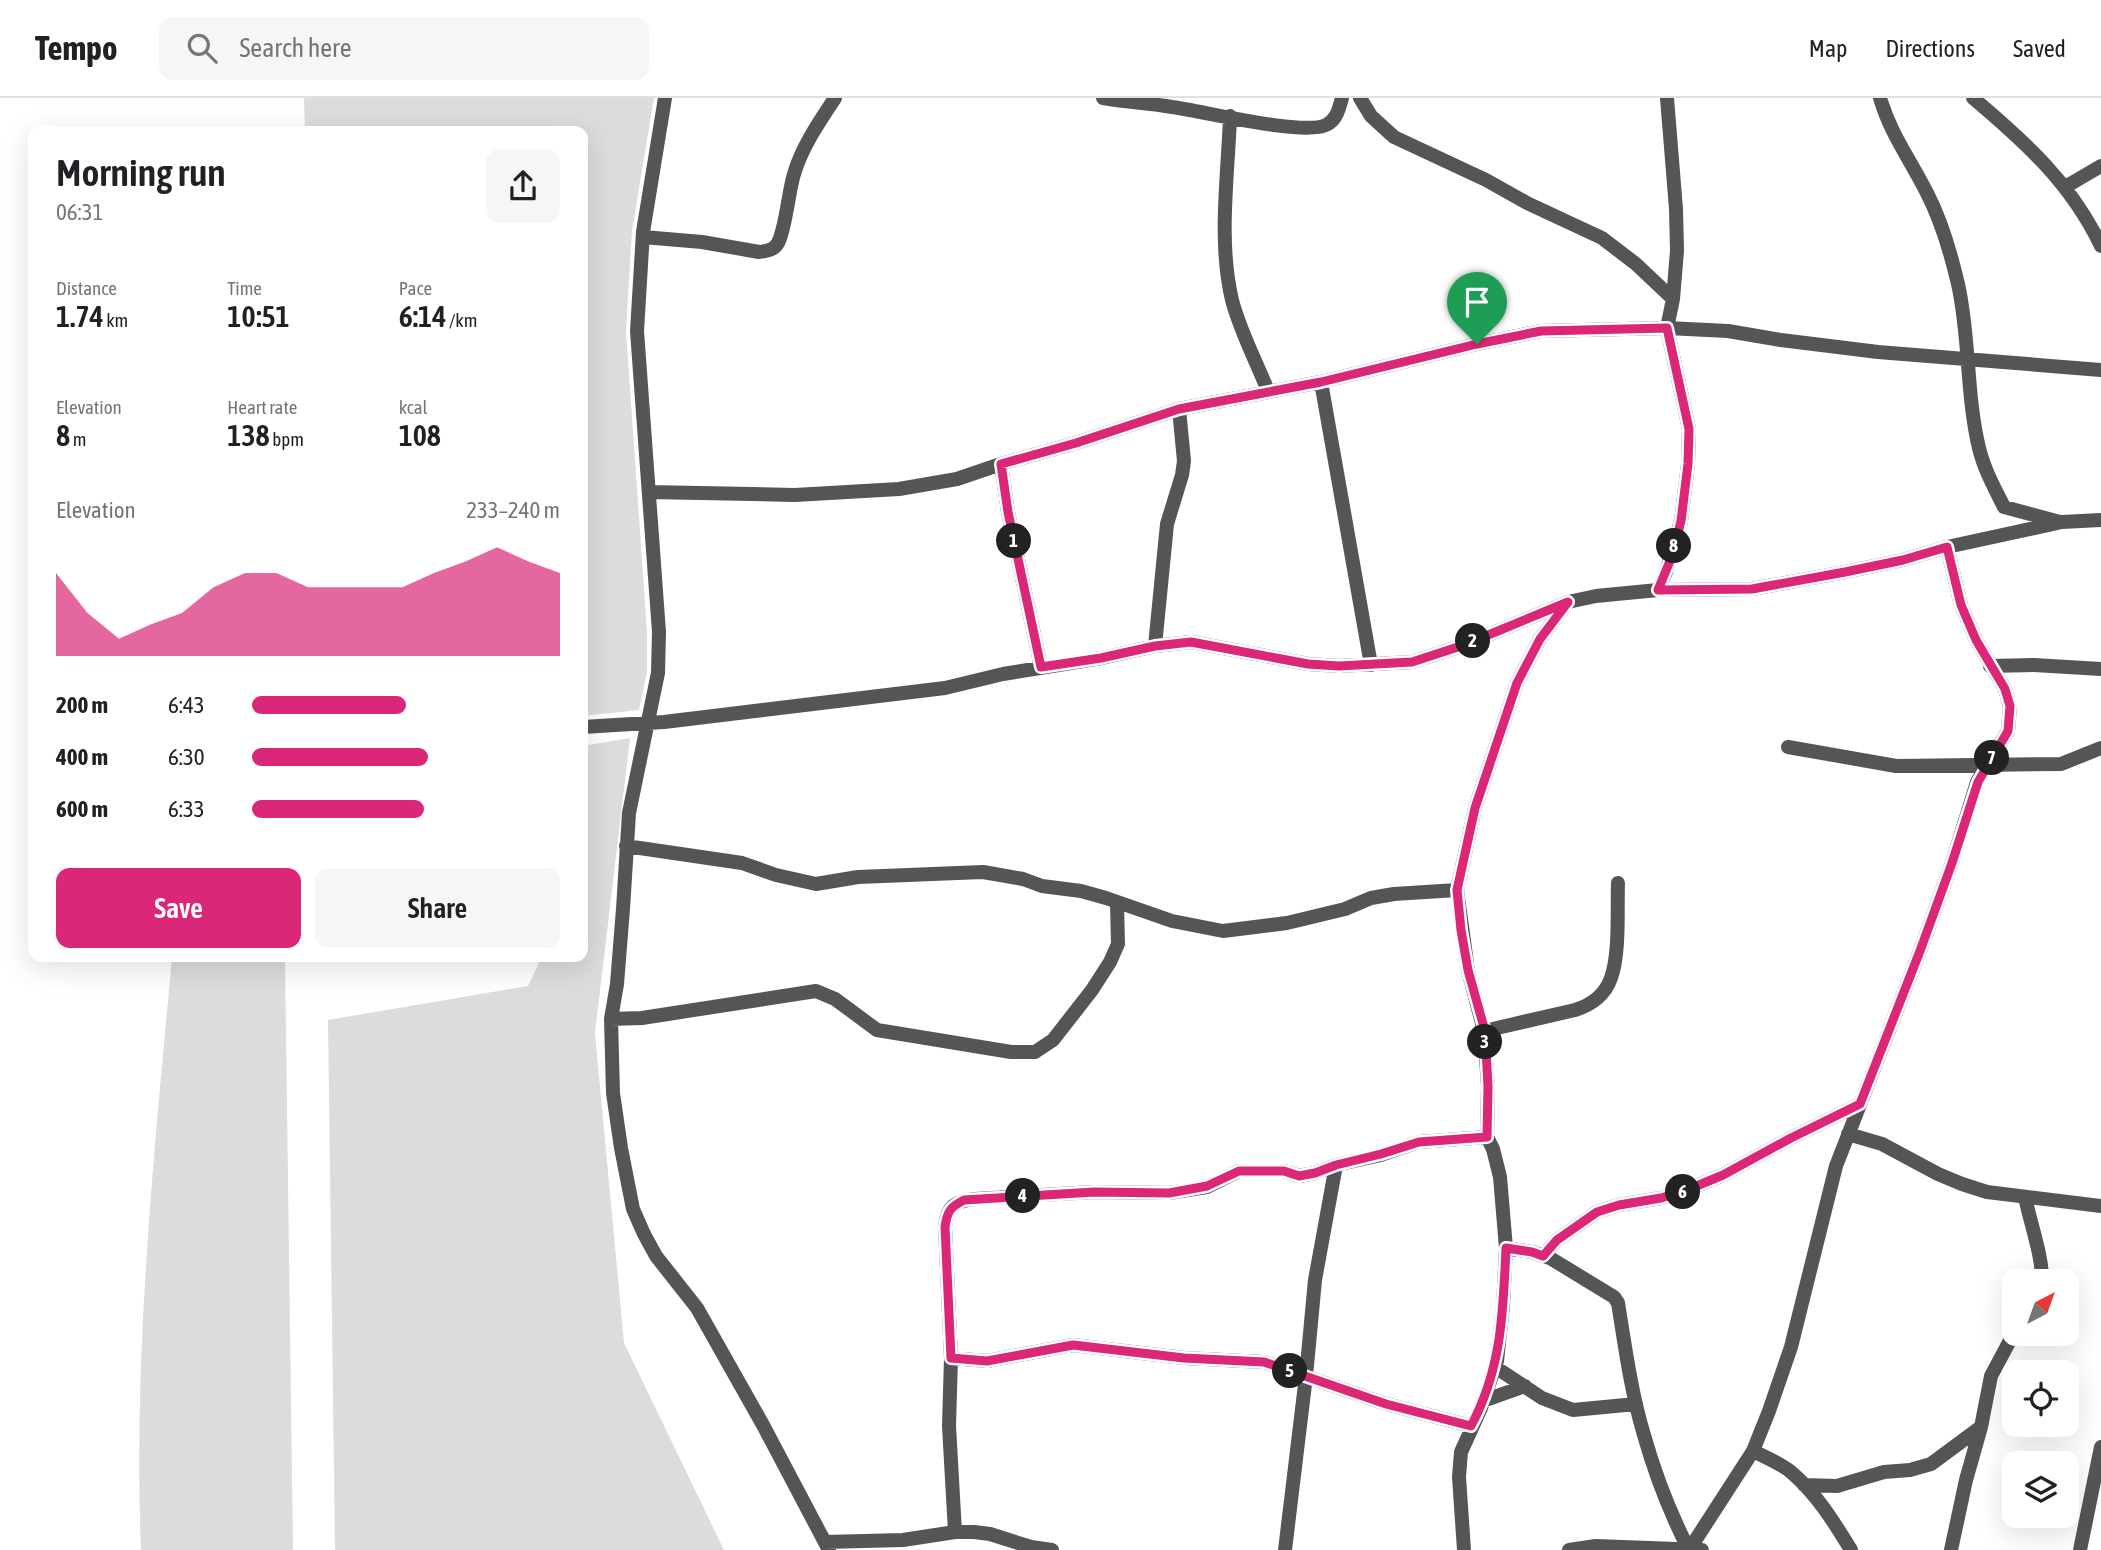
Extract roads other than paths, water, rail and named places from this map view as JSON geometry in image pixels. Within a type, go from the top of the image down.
[{"type":"street","points":[[665,98],[643,237],[637,331],[659,673],[629,813],[617,984],[611,1019],[613,1093],[633,1209],[656,1256],[698,1308],[764,1425],[827,1546],[902,1540],[955,1532],[990,1534],[1013,1543],[1052,1550]]},
{"type":"street","points":[[643,237],[702,242],[760,252],[774,248],[782,233],[787,198],[795,171],[806,145],[835,98]]},
{"type":"street","points":[[1111,99],[1171,106],[1261,123],[1314,127],[1326,125],[1334,118],[1342,98]]},
{"type":"street","points":[[1360,98],[1371,116],[1394,137],[1602,238],[1636,264],[1673,299]]},
{"type":"street","points":[[1658,590],[1669,564],[1681,521],[1689,429],[1667,328],[1673,299],[1677,251],[1667,98]]},
{"type":"street","points":[[1880,98],[1898,144],[1928,194],[1942,229],[1958,284],[1979,446],[1987,473],[2004,507],[2062,522]]},
{"type":"street","points":[[1973,98],[2035,152],[2076,200],[2101,246]]},
{"type":"street","points":[[1230,116],[1226,251],[1231,296],[1268,391]]},
{"type":"street","points":[[2065,187],[2101,166]]},
{"type":"street","points":[[649,492],[795,495],[899,489],[957,479],[1179,409],[1321,382],[1541,331],[1667,328],[1728,331],[1878,352],[2101,370]]},
{"type":"street","points":[[1321,382],[1371,665]]},
{"type":"street","points":[[1155,646],[1167,524],[1183,468],[1179,409]]},
{"type":"street","points":[[1001,464],[1008,512],[1041,667]]},
{"type":"street","points":[[588,726],[664,722],[945,688],[1041,667],[1191,642],[1308,664],[1339,666],[1412,662],[1464,645],[1568,602],[1596,596],[1658,590],[1752,589],[1903,560],[1947,547],[2062,522],[2101,520]]},
{"type":"street","points":[[1689,1550],[1753,1451],[1769,1411],[1791,1348],[1836,1166],[1920,951],[1952,863],[1974,790],[2008,731],[2010,706],[2005,689],[1990,666],[1961,605],[1947,547]]},
{"type":"street","points":[[1464,1550],[1459,1477],[1461,1452],[1494,1367],[1503,1306],[1506,1248],[1500,1177],[1487,1137],[1485,1031],[1468,970],[1457,890],[1475,808],[1517,683],[1540,639],[1568,602]]},
{"type":"street","points":[[1990,666],[2034,665],[2101,669]]},
{"type":"street","points":[[1788,747],[1896,766],[2062,764],[2101,748]]},
{"type":"street","points":[[626,846],[742,863],[776,875],[816,884],[858,877],[983,872],[1023,879],[1042,886],[1081,891],[1172,921],[1223,931],[1287,923],[1345,909],[1371,898],[1457,890]]},
{"type":"street","points":[[1485,1031],[1575,1010],[1596,999],[1611,978],[1618,883]]},
{"type":"street","points":[[611,1019],[642,1018],[816,990],[835,999],[877,1030],[1012,1052],[1035,1052],[1053,1040],[1110,962],[1118,944],[1117,903]]},
{"type":"street","points":[[1543,1256],[1557,1240],[1597,1212],[1687,1190],[1723,1175],[1860,1104]]},
{"type":"street","points":[[1849,1134],[1882,1144],[1962,1184],[1987,1192],[2101,1206]]},
{"type":"street","points":[[955,1532],[945,1227],[949,1209],[964,1200],[1094,1192],[1169,1193],[1207,1186],[1239,1171],[1284,1171],[1299,1176],[1419,1142],[1487,1137]]},
{"type":"street","points":[[1285,1550],[1315,1280],[1336,1165]]},
{"type":"street","points":[[2025,1197],[2040,1269]]},
{"type":"street","points":[[1506,1248],[1543,1256],[1614,1297],[1618,1303],[1643,1433],[1675,1522],[1689,1550]]},
{"type":"street","points":[[951,1358],[987,1361],[1073,1345],[1184,1358],[1264,1362],[1386,1404],[1471,1426]]},
{"type":"street","points":[[1951,1550],[1966,1480],[1982,1427],[1991,1376],[2007,1346]]},
{"type":"street","points":[[1494,1367],[1542,1398],[1573,1410],[1636,1404]]},
{"type":"street","points":[[1483,1401],[1525,1386]]},
{"type":"street","points":[[1804,1485],[1837,1486],[1884,1472],[1910,1470],[1931,1464],[1982,1427]]},
{"type":"street","points":[[2080,1550],[2099,1473],[2101,1447]]},
{"type":"street","points":[[1753,1451],[1789,1470],[1804,1485],[1822,1506],[1851,1550]]},
{"type":"street","points":[[1569,1550],[1596,1546],[1702,1550]]}]
